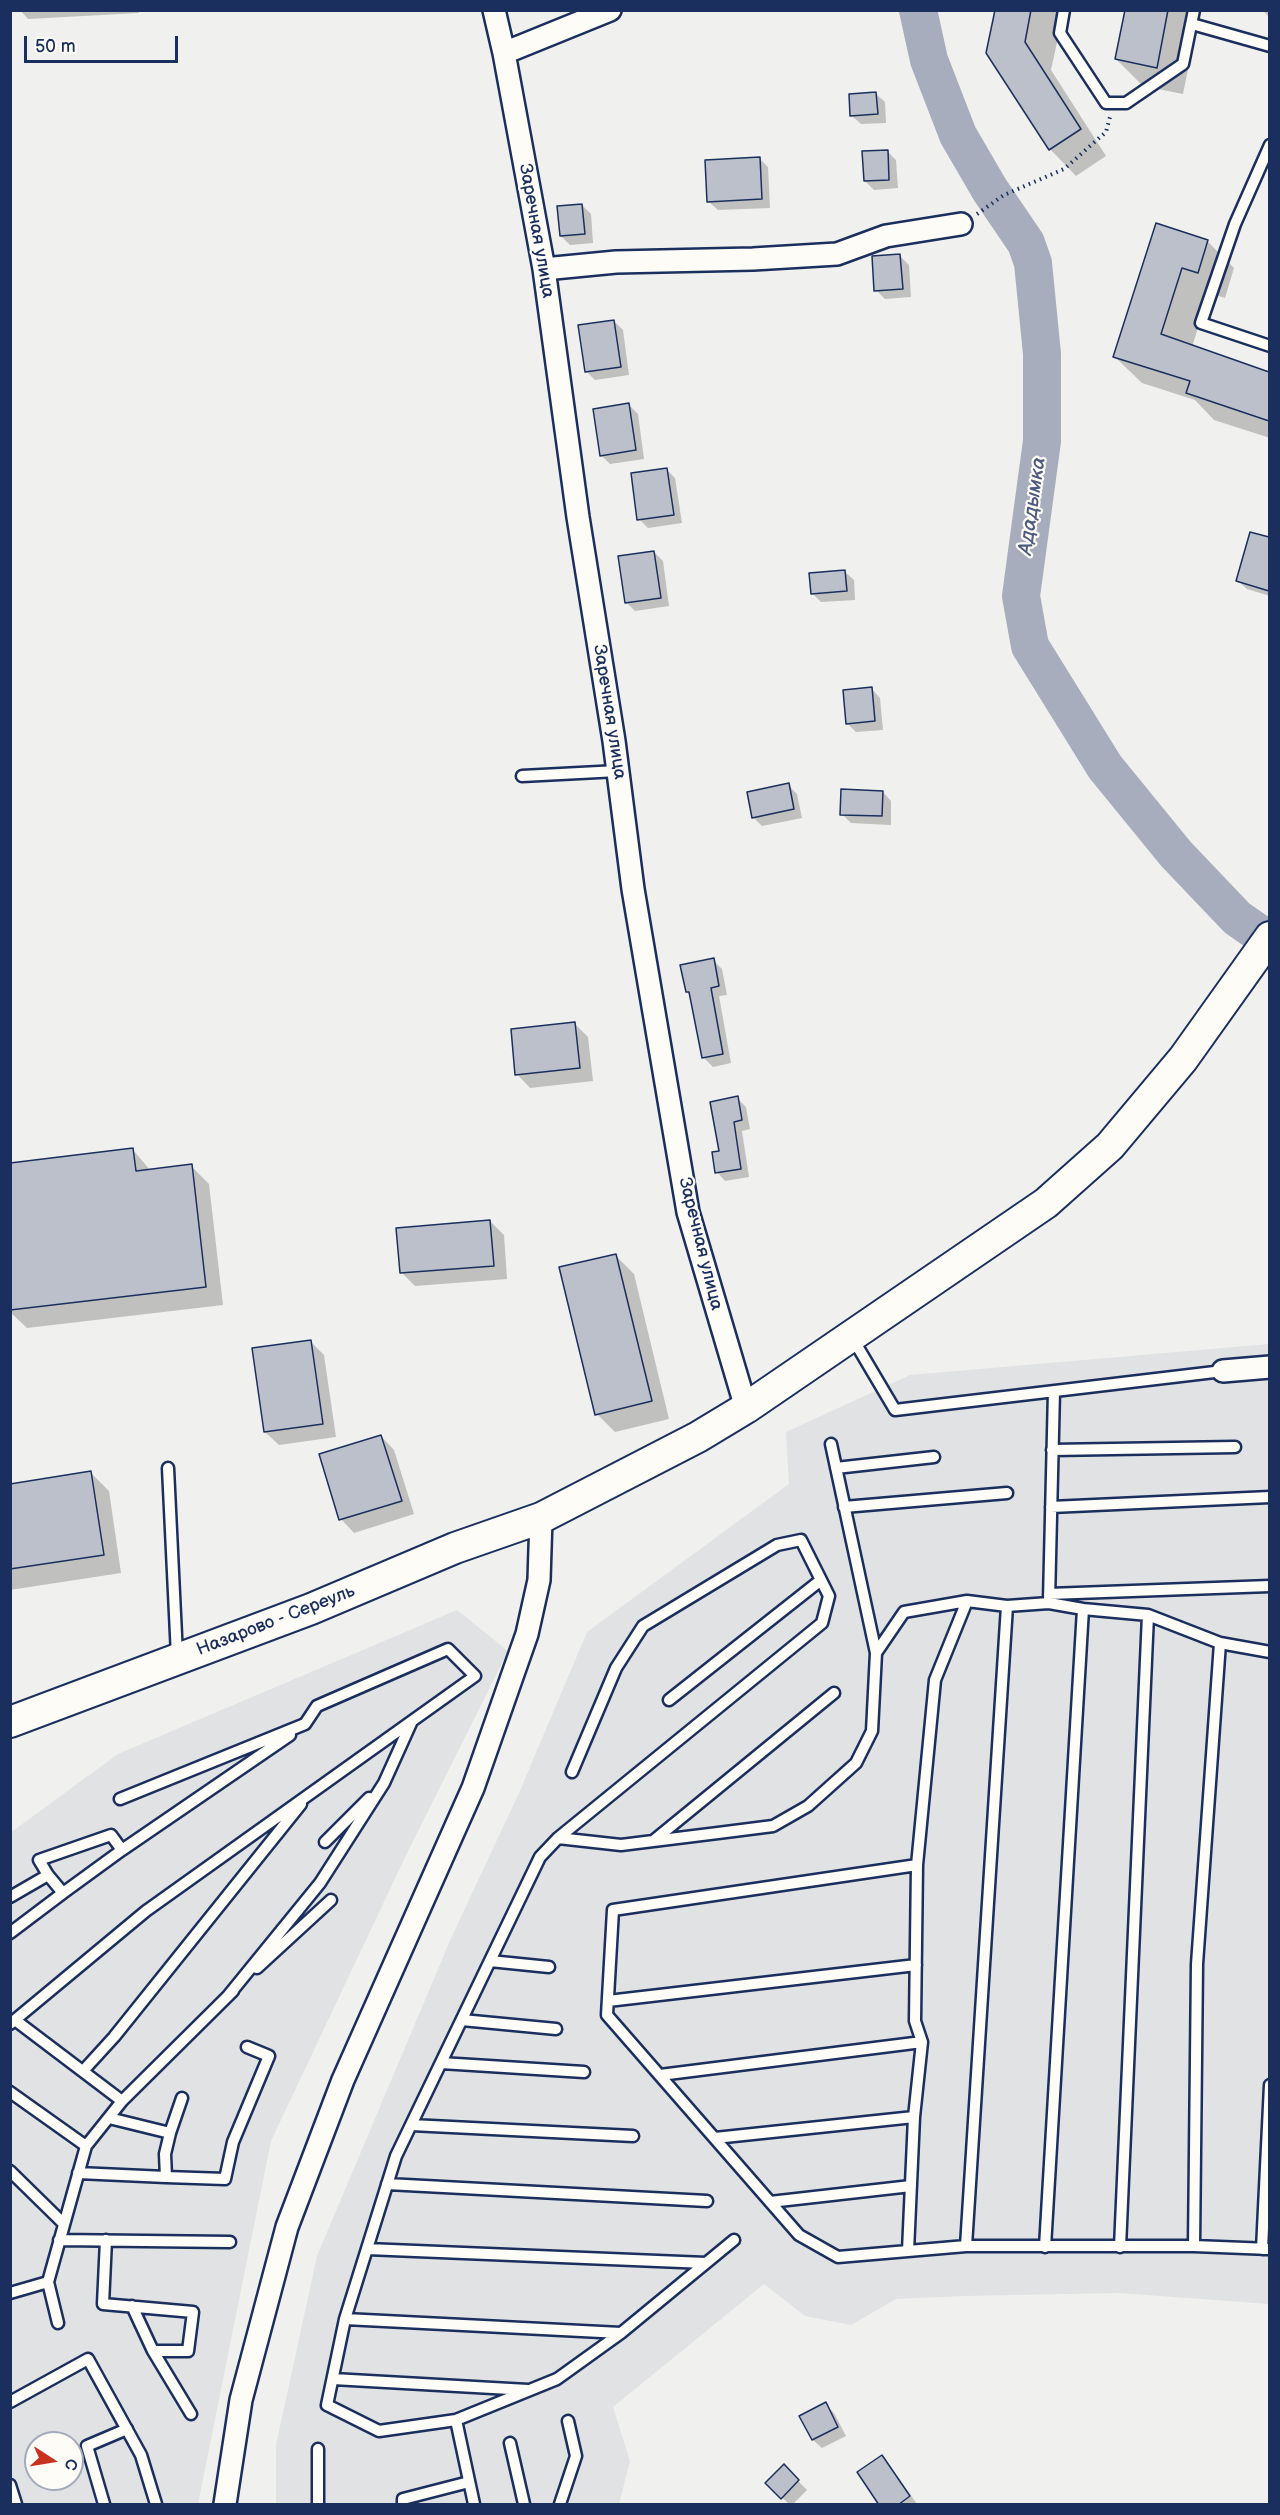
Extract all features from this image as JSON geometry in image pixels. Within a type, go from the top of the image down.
[{"type":"street","name":"Заречная улица","points":[[494,10],[544,269],[578,517],[618,771],[633,889],[688,1212],[746,1408]]},
{"type":"street","points":[[504,53],[610,10]]},
{"type":"street","points":[[544,269],[616,262],[753,259],[837,254],[886,236],[961,224]]},
{"type":"street","name":"Назарово - Сереуль","points":[[10,1722],[311,1609],[455,1548],[541,1518],[698,1437],[746,1408],[1046,1203],[1110,1146],[1183,1059],[1269,937]]},
{"type":"street","points":[[1223,1371],[1269,1366]]},
{"type":"street","points":[[225,2505],[241,2400],[286,2227],[343,2080],[473,1788],[527,1634],[539,1580],[541,1518]]},
{"type":"lane","points":[[1064,10],[1060,33],[1106,103],[1126,103],[1183,64],[1194,10]]},
{"type":"lane","points":[[1192,24],[1269,46]]},
{"type":"lane","points":[[1269,145],[1235,224],[1201,323],[1269,346]]},
{"type":"lane","points":[[522,776],[618,771]]},
{"type":"lane","points":[[851,1336],[895,1410],[1223,1371]]},
{"type":"lane","points":[[1049,1598],[1054,1391]]},
{"type":"lane","points":[[558,1838],[621,1845],[773,1826],[808,1806],[856,1763],[872,1731],[876,1653],[831,1444]]},
{"type":"lane","points":[[1052,1450],[1235,1447]]},
{"type":"lane","points":[[836,1468],[934,1457]]},
{"type":"lane","points":[[168,1468],[177,1659]]},
{"type":"lane","points":[[844,1507],[1007,1493]]},
{"type":"lane","points":[[1051,1507],[1269,1497]]},
{"type":"lane","points":[[572,1772],[616,1668],[643,1626],[777,1545],[801,1540],[829,1596],[822,1623],[558,1838],[540,1857],[396,2156],[345,2319],[327,2405],[379,2431],[456,2420],[531,2390],[557,2379],[621,2333],[734,2240]]},
{"type":"lane","points":[[669,1700],[821,1580]]},
{"type":"lane","points":[[876,1653],[904,1612],[967,1601],[1007,1606],[1049,1598],[1269,1586]]},
{"type":"lane","points":[[1049,1598],[1083,1609],[1148,1615],[1220,1643],[1269,1652]]},
{"type":"lane","points":[[908,2251],[914,2117],[922,2042],[915,2021],[917,1865],[935,1680],[967,1601]]},
{"type":"lane","points":[[966,2246],[1007,1606]]},
{"type":"lane","points":[[1045,2247],[1083,1609]]},
{"type":"lane","points":[[1120,2247],[1148,1615]]},
{"type":"lane","points":[[1194,2246],[1197,1964],[1220,1643]]},
{"type":"lane","points":[[10,1933],[122,1850],[305,1724],[317,1706],[448,1649],[475,1676],[146,1911],[13,2022],[123,2101]]},
{"type":"lane","points":[[652,1841],[834,1693]]},
{"type":"lane","points":[[228,1996],[320,1883],[384,1783],[412,1720]]},
{"type":"lane","points":[[120,1799],[305,1724]]},
{"type":"lane","points":[[325,1842],[384,1783]]},
{"type":"lane","points":[[82,2071],[114,2037],[310,1792]]},
{"type":"lane","points":[[63,1893],[39,1860],[111,1835],[122,1850]]},
{"type":"lane","points":[[917,1865],[613,1910],[608,2015],[799,2235],[838,2257],[966,2246],[1194,2246],[1266,2249],[1269,2085]]},
{"type":"lane","points":[[10,1897],[48,1875]]},
{"type":"lane","points":[[58,2323],[48,2282],[86,2146],[123,2101],[228,1996],[331,1900]]},
{"type":"lane","points":[[490,1961],[549,1967]]},
{"type":"lane","points":[[608,2001],[916,1965]]},
{"type":"lane","points":[[462,2020],[556,2029]]},
{"type":"lane","points":[[660,2076],[922,2042]]},
{"type":"lane","points":[[78,2173],[225,2179],[233,2142],[269,2056],[247,2047]]},
{"type":"lane","points":[[441,2063],[584,2072]]},
{"type":"lane","points":[[10,2092],[86,2146]]},
{"type":"lane","points":[[166,2177],[165,2154],[182,2098]]},
{"type":"lane","points":[[715,2138],[914,2117]]},
{"type":"lane","points":[[109,2118],[170,2133]]},
{"type":"lane","points":[[411,2125],[633,2136]]},
{"type":"lane","points":[[10,2170],[64,2224]]},
{"type":"lane","points":[[387,2184],[707,2201]]},
{"type":"lane","points":[[770,2202],[911,2186]]},
{"type":"lane","points":[[59,2240],[230,2242]]},
{"type":"lane","points":[[106,2240],[103,2304],[193,2312],[188,2351],[153,2351]]},
{"type":"lane","points":[[367,2249],[706,2263]]},
{"type":"lane","points":[[10,2293],[48,2282]]},
{"type":"lane","points":[[132,2306],[153,2351],[190,2414]]},
{"type":"lane","points":[[345,2319],[621,2333]]},
{"type":"lane","points":[[10,2402],[88,2359],[141,2454],[156,2505]]},
{"type":"lane","points":[[333,2379],[531,2390]]},
{"type":"lane","points":[[456,2420],[474,2505]]},
{"type":"lane","points":[[560,2505],[576,2456],[568,2421]]},
{"type":"lane","points":[[104,2505],[87,2446],[127,2429]]},
{"type":"lane","points":[[510,2443],[524,2505]]},
{"type":"lane","points":[[318,2449],[318,2505]]},
{"type":"lane","points":[[403,2505],[403,2499],[470,2482]]},
{"type":"lane","points":[[10,2485],[16,2505]]},
{"type":"path","points":[[987,207],[1004,195],[1064,169],[1106,132],[1114,103]]},
{"type":"shaded area","points":[[1269,1344],[1269,2304],[1119,2293],[896,2299],[851,2325],[805,2316],[764,2284],[613,2407],[630,2461],[619,2504],[276,2504],[276,2445],[317,2256],[452,1936],[519,1793],[587,1632],[789,1484],[786,1432],[910,1375]]},
{"type":"shaded area","points":[[457,1610],[508,1651],[408,1851],[271,2141],[198,2504],[11,2504],[10,1833],[118,1754]]},
{"type":"building","points":[[995,10],[1031,10],[1025,42],[1081,129],[1049,150],[986,53]]},
{"type":"building","points":[[1125,10],[1168,10],[1157,68],[1115,59]]},
{"type":"building","points":[[876,92],[878,114],[850,116],[849,94]]},
{"type":"building","points":[[888,150],[889,180],[864,181],[862,151]]},
{"type":"building","points":[[760,157],[762,199],[707,202],[705,160]]},
{"type":"building","points":[[582,204],[585,234],[560,236],[557,206]]},
{"type":"building","points":[[1156,223],[1208,240],[1198,273],[1182,268],[1161,334],[1269,372],[1269,421],[1186,393],[1190,381],[1113,357]]},
{"type":"building","points":[[900,254],[903,289],[874,291],[872,256]]},
{"type":"building","points":[[614,320],[621,367],[585,372],[578,325]]},
{"type":"building","points":[[629,403],[636,450],[600,456],[593,409]]},
{"type":"building","points":[[667,468],[674,515],[637,520],[631,473]]},
{"type":"building","points":[[1250,532],[1269,537],[1269,591],[1236,581]]},
{"type":"building","points":[[654,551],[661,598],[625,603],[618,556]]},
{"type":"building","points":[[845,570],[847,591],[811,594],[809,573]]},
{"type":"building","points":[[872,687],[875,721],[846,724],[843,690]]},
{"type":"building","points":[[789,783],[794,809],[752,818],[747,792]]},
{"type":"building","points":[[841,789],[883,791],[882,816],[840,815]]},
{"type":"building","points":[[714,958],[719,986],[711,988],[723,1054],[702,1058],[689,992],[686,992],[680,965]]},
{"type":"building","points":[[575,1022],[580,1068],[515,1075],[511,1029]]},
{"type":"building","points":[[738,1096],[742,1120],[734,1122],[741,1169],[715,1173],[712,1152],[719,1151],[710,1102]]},
{"type":"building","points":[[133,1148],[136,1171],[192,1164],[206,1287],[10,1310],[10,1163]]},
{"type":"building","points":[[490,1220],[494,1266],[400,1273],[396,1228]]},
{"type":"building","points":[[616,1254],[652,1401],[595,1415],[559,1267]]},
{"type":"building","points":[[311,1340],[323,1424],[264,1432],[252,1348]]},
{"type":"building","points":[[381,1435],[402,1501],[339,1520],[319,1454]]},
{"type":"building","points":[[91,1471],[104,1555],[10,1569],[10,1484]]},
{"type":"building","points":[[826,2402],[838,2427],[812,2440],[799,2416]]},
{"type":"building","points":[[882,2455],[910,2496],[898,2505],[879,2505],[857,2472]]},
{"type":"building","points":[[784,2464],[799,2480],[781,2499],[765,2483]]},
{"type":"waterway","name":"Ададымка","points":[[918,10],[929,60],[958,135],[990,190],[1026,243],[1033,263],[1042,354],[1042,441],[1021,596],[1030,646],[1105,767],[1176,854],[1237,918],[1270,941]]}]
